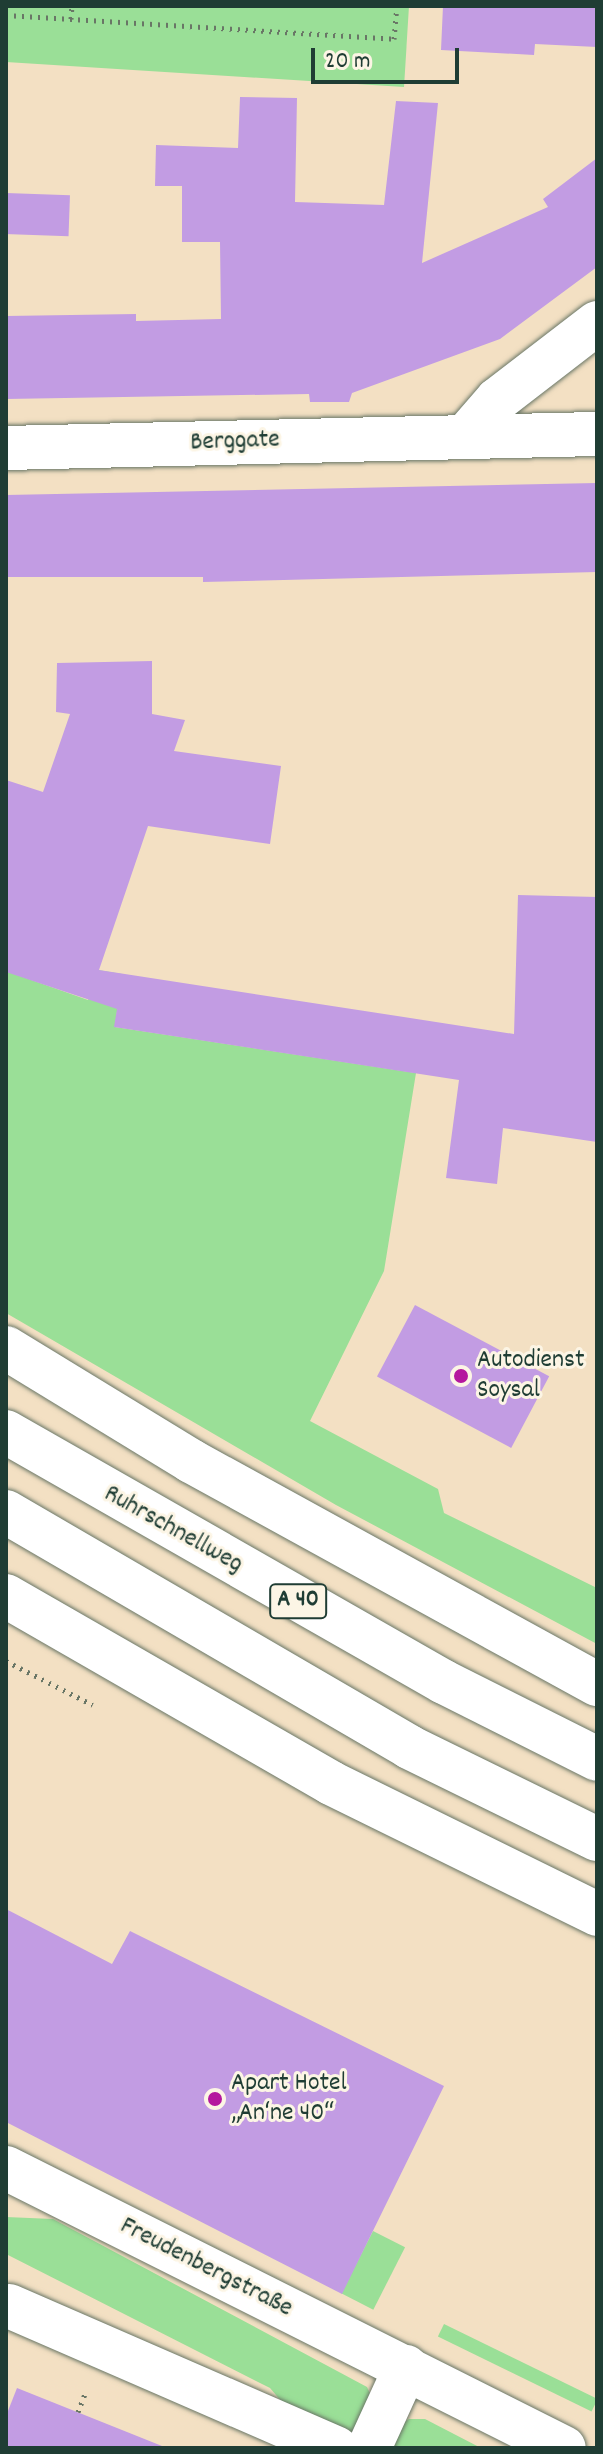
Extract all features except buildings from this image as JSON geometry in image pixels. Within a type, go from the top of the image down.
[{"type":"main road","points":[[465,437],[497,400],[597,323]]},
{"type":"main road","name":"Berggate","points":[[6,448],[597,434]]},
{"type":"main road","name":"A 40","points":[[6,1348],[191,1461],[428,1595],[597,1684]]},
{"type":"main road","name":"Ruhrschnellweg","points":[[6,1432],[430,1674],[597,1759]]},
{"type":"main road","name":"A 40","points":[[6,1512],[409,1747],[597,1839]]},
{"type":"main road","points":[[6,1596],[331,1783],[597,1914]]},
{"type":"main road","name":"Freudenbergstraße","points":[[6,2168],[564,2448]]},
{"type":"main road","points":[[9,2306],[336,2448]]},
{"type":"main road","points":[[369,2448],[406,2367]]},
{"type":"path","points":[[71,19],[72,6]]},
{"type":"path","points":[[6,15],[394,39],[397,6]]},
{"type":"green space","points":[[6,6],[409,6],[404,87],[6,62]]},
{"type":"green space","points":[[98,970],[122,974],[115,1027],[416,1073],[384,1271],[310,1421],[438,1489],[444,1513],[597,1588],[597,1644],[336,1505],[6,1313],[6,971],[88,1000]]},
{"type":"green space","points":[[6,2217],[53,2219],[367,2387],[373,2400],[355,2439],[294,2416],[270,2388],[6,2254]]},
{"type":"green space","points":[[373,2231],[405,2247],[373,2310],[341,2293]]},
{"type":"green space","points":[[444,2324],[597,2399],[592,2412],[438,2337]]},
{"type":"green space","points":[[409,2419],[425,2419],[481,2448],[392,2448],[396,2427]]},
{"type":"place","name":"Autodienst Soysal","points":[[461,1376]]},
{"type":"place","name":"Apart Hotel „An‘ne 40“","points":[[215,2099]]}]
